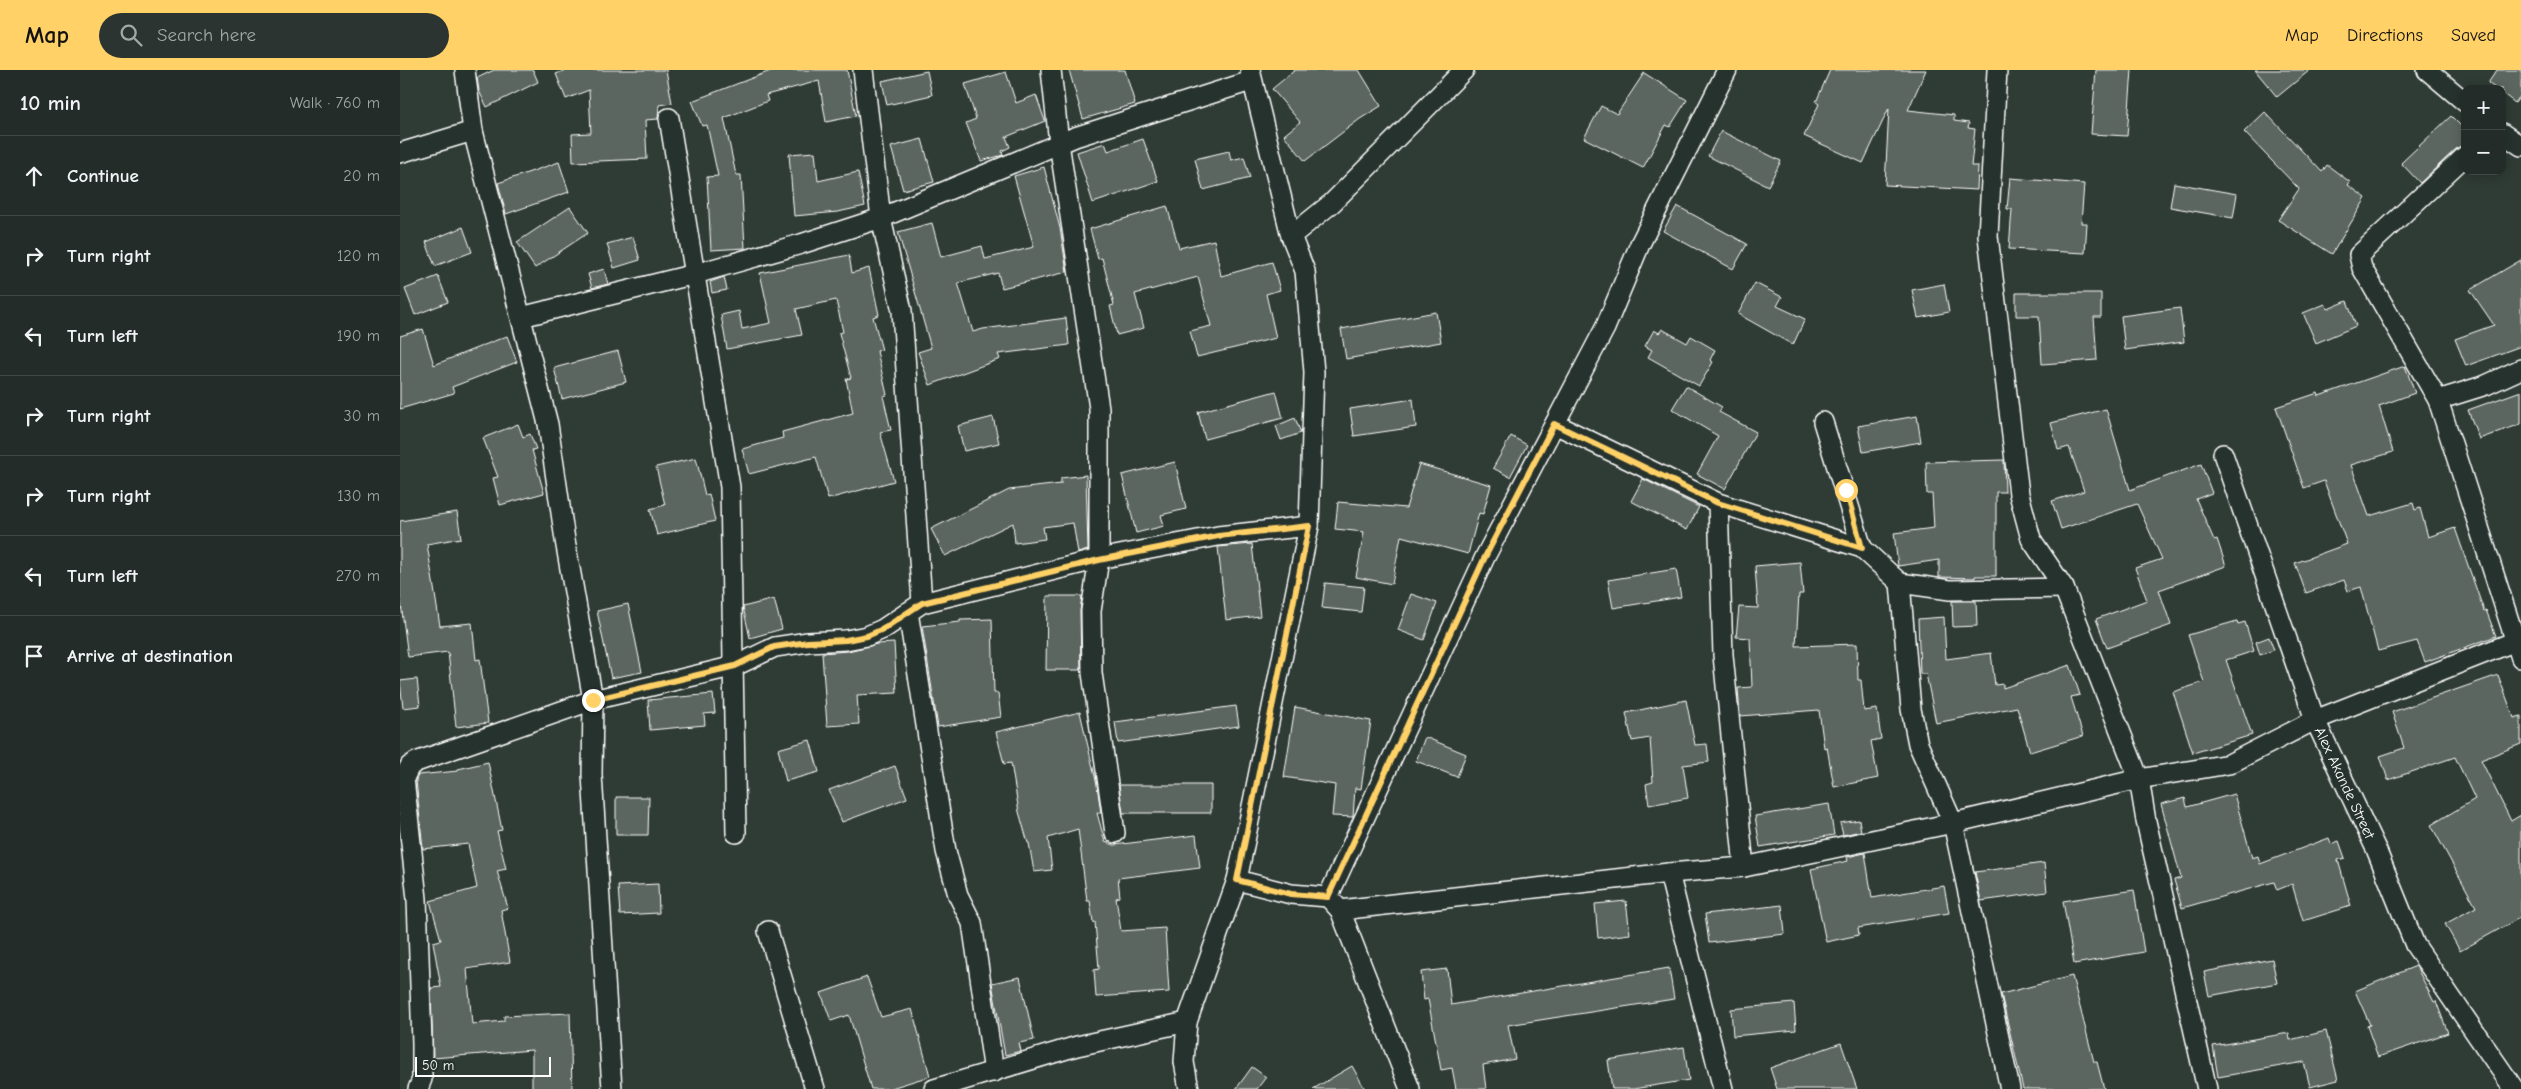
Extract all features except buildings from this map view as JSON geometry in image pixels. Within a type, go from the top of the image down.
[{"type":"street","points":[[464,70],[473,131],[548,424],[565,540],[593,700],[592,775],[612,1089]]},
{"type":"street","points":[[863,70],[881,218],[902,311],[915,608],[946,851],[958,895],[972,923],[994,1072]]},
{"type":"street","points":[[1051,70],[1059,143],[1099,408],[1099,560],[1091,611],[1092,673],[1116,833]]},
{"type":"street","points":[[1290,236],[1332,203],[1464,70]]},
{"type":"street","points":[[1410,1089],[1334,904],[1485,557],[1605,328],[1640,244],[1727,70]]},
{"type":"street","points":[[1997,70],[1988,236],[2019,494],[2031,539],[2064,588],[2139,779],[2146,821],[2207,1089]]},
{"type":"street","points":[[2427,70],[2461,99]]},
{"type":"street","points":[[521,317],[695,274],[801,244],[881,218],[1059,143],[1250,75],[1290,236],[1305,271],[1314,372],[1309,526],[1237,880],[1187,1022],[1184,1062],[1188,1089]]},
{"type":"street","points":[[669,118],[730,487],[735,666],[736,833]]},
{"type":"street","points":[[400,153],[473,131]]},
{"type":"street","points":[[2506,136],[2521,146]]},
{"type":"street","points":[[1237,880],[1334,904],[1744,867],[1953,823],[2139,779],[2229,764],[2315,720],[2519,646],[2438,400],[2362,268],[2359,255],[2461,160]]},
{"type":"street","points":[[2438,400],[2486,385],[2521,369]]},
{"type":"street","points":[[1823,422],[1862,548]]},
{"type":"street","points":[[1554,424],[1718,503],[1862,548],[1900,583],[1950,590],[2064,588]]},
{"type":"street","name":"Alex Akande Street","points":[[2223,454],[2315,720],[2376,850],[2415,945],[2514,1089]]},
{"type":"street","points":[[1718,503],[1723,656],[1744,867]]},
{"type":"street","points":[[418,1089],[422,1079],[422,1044],[418,909],[404,791],[406,771],[416,762],[593,700],[735,666],[774,647],[808,642],[846,640],[867,636],[883,629],[915,608],[1099,560],[1218,536],[1309,526]]},
{"type":"street","points":[[1900,583],[1911,709],[1918,744],[1953,823],[2010,1089]]},
{"type":"street","points":[[1669,873],[1724,1089]]},
{"type":"street","points":[[768,931],[792,1006],[815,1089]]},
{"type":"street","points":[[934,1089],[1077,1046],[1187,1022]]},
{"type":"route","points":[[593,700],[735,666],[774,647],[808,642],[846,640],[867,636],[883,629],[922,603],[1099,560],[1218,536],[1309,526],[1237,880],[1291,894],[1328,897],[1340,867],[1485,557],[1554,424],[1718,503],[1862,548],[1846,490]]}]
